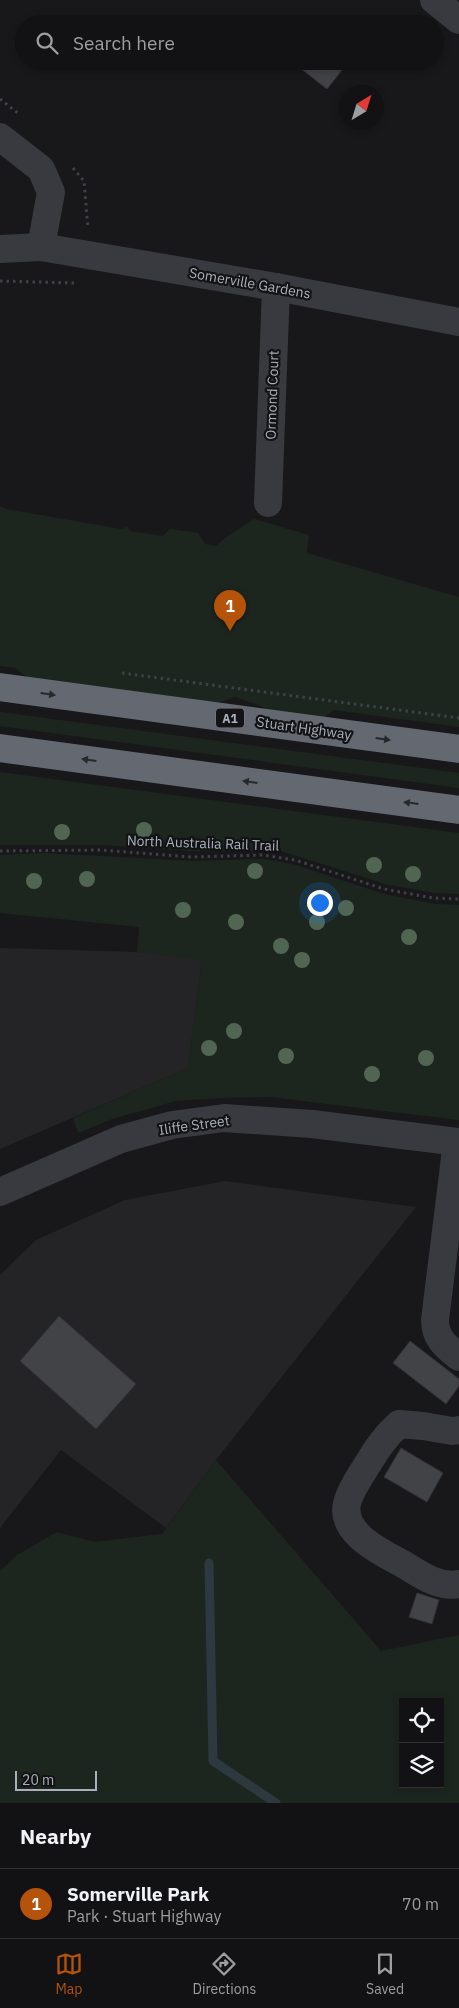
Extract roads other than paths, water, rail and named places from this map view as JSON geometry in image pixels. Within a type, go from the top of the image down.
[{"type":"highway","name":"Stuart Highway","points":[[0,687],[459,749]]},
{"type":"highway","points":[[0,748],[459,810]]},
{"type":"street","points":[[434,0],[459,20]]},
{"type":"street","points":[[0,137],[41,169],[51,192],[40,247]]},
{"type":"street","name":"Somerville Gardens","points":[[0,249],[40,247],[459,322]]},
{"type":"street","name":"Ormond Court","points":[[268,503],[276,288]]},
{"type":"street","name":"Iliffe Street","points":[[0,1192],[121,1139],[172,1125],[224,1118],[312,1124],[458,1142]]},
{"type":"street","points":[[458,1142],[435,1330],[439,1339],[459,1357]]},
{"type":"street","points":[[459,1430],[452,1432],[423,1426],[399,1424],[384,1437],[358,1479],[347,1501],[346,1516],[353,1529],[368,1543],[384,1553],[437,1583],[459,1584]]},
{"type":"waterway","points":[[209,1563],[213,1761],[276,1803]]},
{"type":"place","name":"Somerville Park","points":[[230,631]]}]
